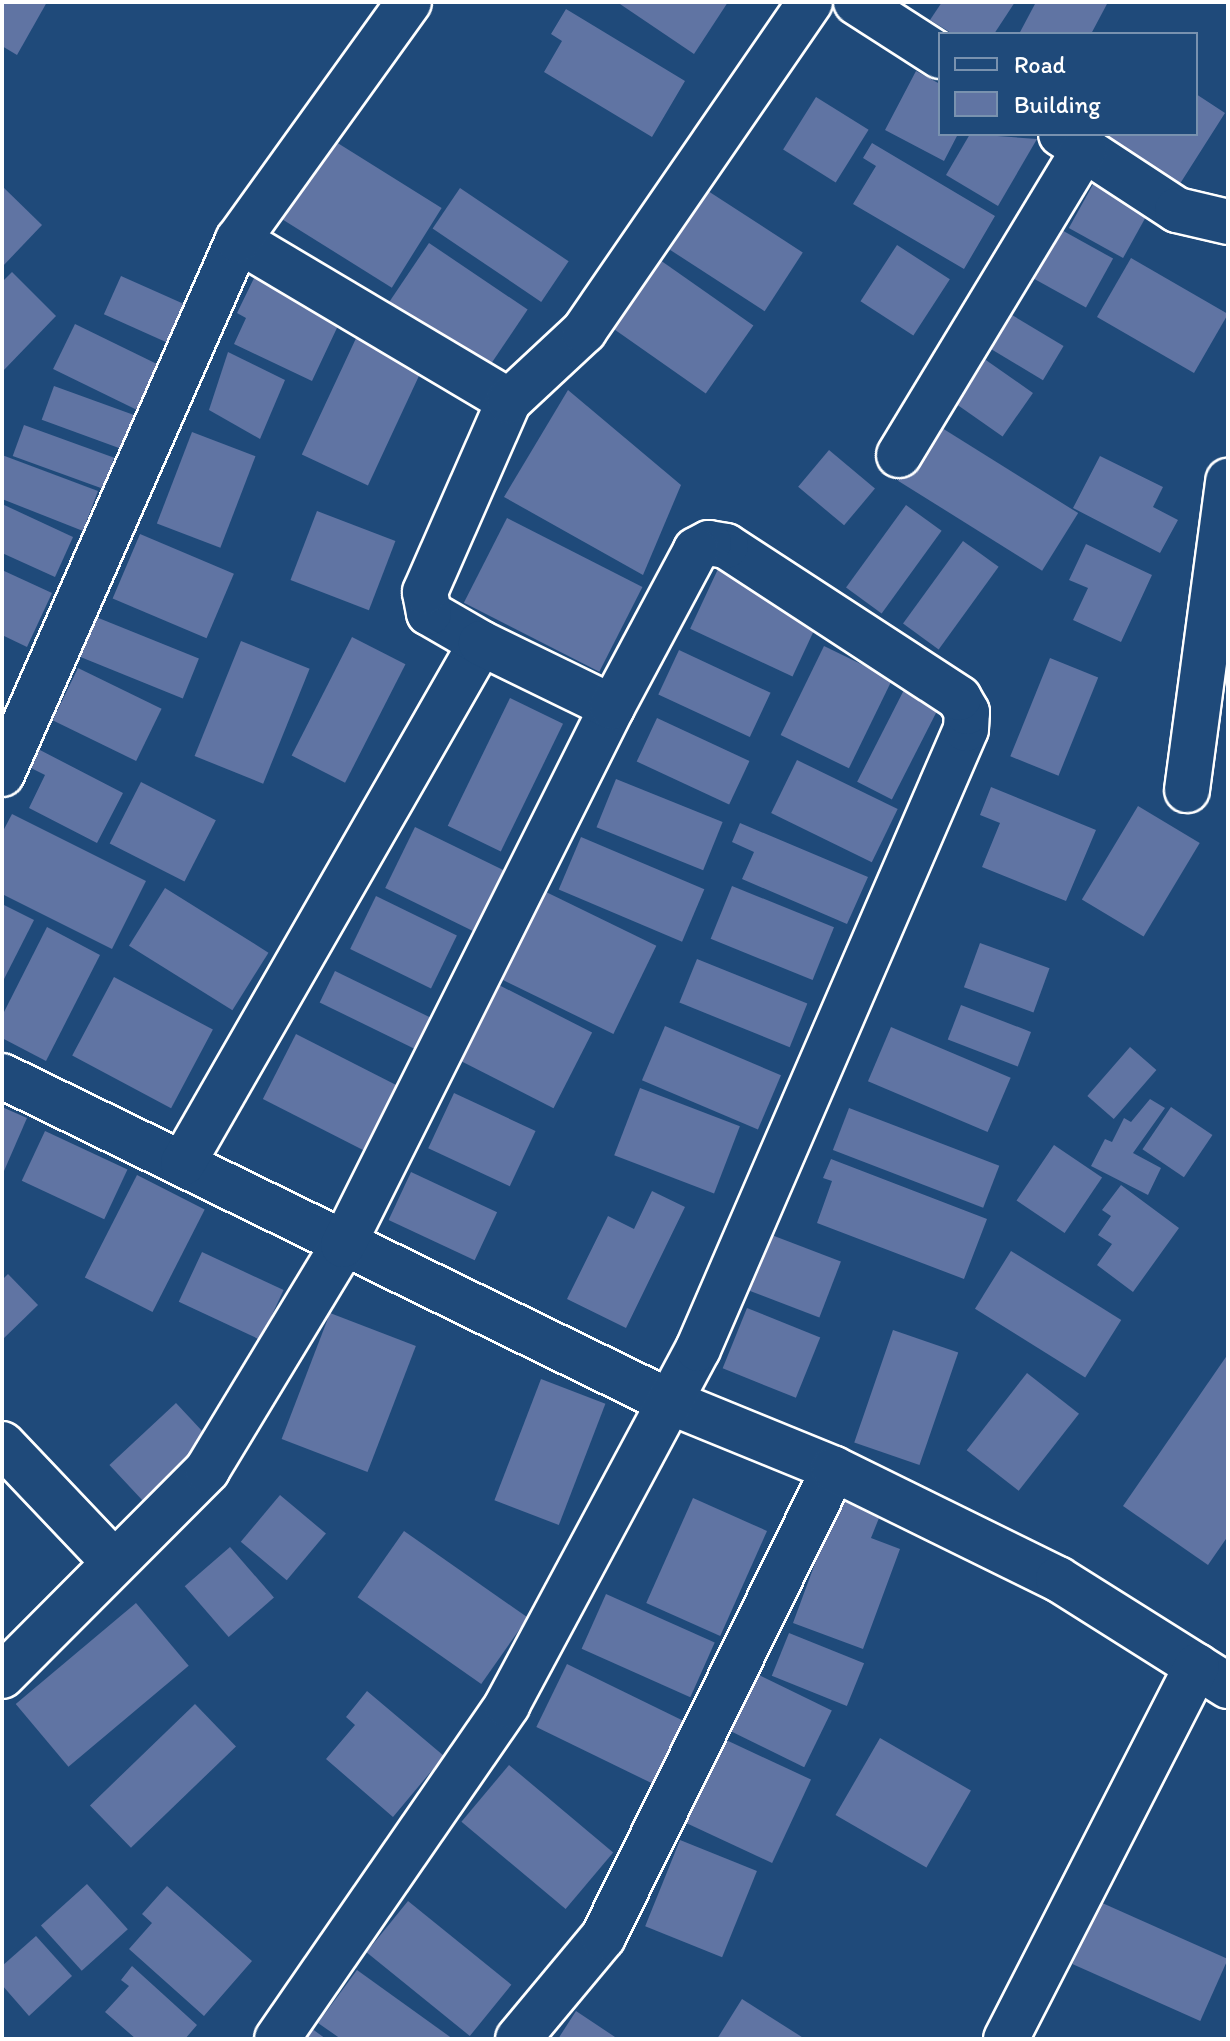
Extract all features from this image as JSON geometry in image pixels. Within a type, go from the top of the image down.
[{"type":"street","points":[[2,774],[238,240],[409,2]]},
{"type":"street","points":[[612,707],[481,643],[429,613],[425,592],[509,401],[584,331],[810,2]]},
{"type":"street","points":[[856,2],[938,55]]},
{"type":"street","points":[[899,455],[1072,141],[1177,210],[1228,222]]},
{"type":"street","points":[[238,240],[509,401]]},
{"type":"street","points":[[1187,790],[1228,481]]},
{"type":"street","points":[[2,1676],[207,1470],[343,1245],[612,707],[696,550],[709,543],[726,546],[946,689],[967,712],[966,729],[670,1402],[507,1705],[277,2039]]},
{"type":"street","points":[[183,1163],[481,643]]},
{"type":"street","points":[[2,1076],[670,1402],[834,1469],[1058,1579],[1212,1676],[1006,2039]]},
{"type":"street","points":[[2,1444],[114,1562]]},
{"type":"street","points":[[518,2039],[603,1937],[834,1469]]},
{"type":"building","points":[[2,2],[47,2],[17,55],[2,46]]},
{"type":"building","points":[[617,2],[728,2],[694,54]]},
{"type":"building","points":[[942,2],[1015,2],[995,32],[950,32],[930,20]]},
{"type":"building","points":[[1036,2],[1108,2],[1092,32],[1020,32]]},
{"type":"building","points":[[566,9],[685,81],[652,137],[544,72],[562,41],[551,34]]},
{"type":"building","points":[[916,71],[938,83],[938,136],[957,136],[944,161],[885,130]]},
{"type":"building","points":[[1198,95],[1225,113],[1176,190],[1090,136],[1198,136]]},
{"type":"building","points":[[816,97],[869,130],[836,182],[783,150]]},
{"type":"building","points":[[969,136],[1037,139],[998,206],[946,175]]},
{"type":"building","points":[[328,137],[442,208],[392,288],[278,217]]},
{"type":"building","points":[[872,143],[995,216],[964,269],[853,204],[876,166],[863,158]]},
{"type":"building","points":[[1096,179],[1150,209],[1123,258],[1069,228]]},
{"type":"building","points":[[2,186],[42,225],[2,267]]},
{"type":"building","points":[[460,188],[569,261],[541,302],[433,229]]},
{"type":"building","points":[[708,191],[803,253],[765,311],[670,250]]},
{"type":"building","points":[[1058,228],[1113,259],[1086,308],[1031,277]]},
{"type":"building","points":[[429,243],[528,310],[485,373],[387,306]]},
{"type":"building","points":[[897,245],[950,279],[913,336],[861,301]]},
{"type":"building","points":[[1131,258],[1228,314],[1194,373],[1097,317]]},
{"type":"building","points":[[660,260],[753,325],[706,393],[612,328]]},
{"type":"building","points":[[12,272],[56,316],[2,372],[2,282]]},
{"type":"building","points":[[257,272],[344,313],[312,381],[234,344],[246,318],[237,313]]},
{"type":"building","points":[[121,276],[194,309],[177,347],[104,314]]},
{"type":"building","points":[[1007,312],[1064,346],[1043,380],[986,346]]},
{"type":"building","points":[[75,324],[170,370],[148,415],[53,369]]},
{"type":"building","points":[[358,334],[424,365],[368,485],[302,455]]},
{"type":"building","points":[[228,352],[285,380],[260,439],[209,410]]},
{"type":"building","points":[[983,358],[1033,393],[1003,436],[953,401]]},
{"type":"building","points":[[54,386],[137,416],[124,450],[42,420]]},
{"type":"building","points":[[568,390],[681,485],[643,575],[504,497]]},
{"type":"building","points":[[934,423],[1078,513],[1042,571],[898,481]]},
{"type":"building","points":[[24,425],[114,458],[103,489],[13,456]]},
{"type":"building","points":[[192,432],[255,456],[220,548],[157,523]]},
{"type":"building","points":[[829,450],[875,489],[844,525],[798,487]]},
{"type":"building","points":[[2,455],[98,491],[83,531],[2,499]]},
{"type":"building","points":[[1100,456],[1163,487],[1153,507],[1178,520],[1160,553],[1073,508]]},
{"type":"building","points":[[2,504],[73,537],[55,577],[2,553]]},
{"type":"building","points":[[906,505],[942,531],[882,613],[846,588]]},
{"type":"building","points":[[317,511],[395,541],[369,610],[290,580]]},
{"type":"building","points":[[507,518],[642,587],[599,672],[464,603]]},
{"type":"building","points":[[140,534],[234,574],[207,638],[113,598]]},
{"type":"building","points":[[963,541],[999,567],[939,649],[903,624]]},
{"type":"building","points":[[1086,544],[1152,575],[1121,642],[1073,620],[1088,588],[1069,580]]},
{"type":"building","points":[[718,569],[820,617],[793,677],[690,629]]},
{"type":"building","points":[[2,570],[52,593],[27,647],[2,635]]},
{"type":"building","points":[[96,617],[199,659],[183,698],[80,657]]},
{"type":"building","points":[[352,637],[405,664],[345,783],[292,756]]},
{"type":"building","points":[[241,641],[310,669],[263,784],[195,756]]},
{"type":"building","points":[[824,646],[892,679],[849,768],[781,735]]},
{"type":"building","points":[[679,650],[771,693],[750,737],[658,694]]},
{"type":"building","points":[[1050,658],[1098,677],[1059,776],[1010,756]]},
{"type":"building","points":[[78,668],[162,709],[136,761],[53,720]]},
{"type":"building","points":[[908,682],[943,700],[892,799],[857,782]]},
{"type":"building","points":[[510,698],[563,724],[501,851],[448,826]]},
{"type":"building","points":[[657,718],[749,761],[729,805],[637,762]]},
{"type":"building","points":[[38,749],[123,793],[97,843],[29,808],[45,775],[29,767]]},
{"type":"building","points":[[797,760],[898,809],[872,862],[771,813]]},
{"type":"building","points":[[616,779],[723,822],[703,870],[597,827]]},
{"type":"building","points":[[141,782],[216,820],[185,882],[110,843]]},
{"type":"building","points":[[991,787],[1096,830],[1066,901],[982,867],[1000,823],[980,815]]},
{"type":"building","points":[[1138,806],[1200,843],[1144,937],[1082,899]]},
{"type":"building","points":[[12,814],[146,881],[112,949],[2,894],[2,833]]},
{"type":"building","points":[[740,823],[868,877],[847,924],[742,879],[754,852],[732,842]]},
{"type":"building","points":[[415,827],[509,873],[480,934],[385,888]]},
{"type":"building","points":[[581,837],[704,889],[682,942],[559,889]]},
{"type":"building","points":[[732,886],[834,927],[813,980],[711,939]]},
{"type":"building","points":[[165,888],[268,953],[232,1010],[129,946]]},
{"type":"building","points":[[544,891],[656,946],[613,1034],[501,979]]},
{"type":"building","points":[[376,896],[457,935],[431,988],[350,949]]},
{"type":"building","points":[[2,904],[34,920],[2,983]]},
{"type":"building","points":[[47,927],[100,955],[46,1061],[2,1038],[2,1016]]},
{"type":"building","points":[[980,943],[1050,968],[1033,1012],[964,987]]},
{"type":"building","points":[[697,959],[807,1004],[790,1047],[679,1003]]},
{"type":"building","points":[[335,971],[434,1019],[419,1051],[320,1002]]},
{"type":"building","points":[[114,977],[213,1030],[171,1108],[72,1056]]},
{"type":"building","points":[[495,983],[592,1032],[554,1108],[456,1059]]},
{"type":"building","points":[[961,1005],[1031,1032],[1018,1066],[948,1040]]},
{"type":"building","points":[[665,1026],[781,1075],[758,1130],[642,1080]]},
{"type":"building","points":[[891,1027],[1011,1078],[988,1132],[868,1081]]},
{"type":"building","points":[[296,1034],[402,1088],[369,1153],[263,1099]]},
{"type":"building","points":[[1130,1047],[1156,1070],[1114,1119],[1087,1096]]},
{"type":"building","points":[[640,1088],[740,1126],[714,1194],[614,1155]]},
{"type":"building","points":[[454,1093],[536,1131],[510,1186],[428,1148]]},
{"type":"building","points":[[1150,1099],[1165,1108],[1133,1153],[1161,1168],[1148,1195],[1091,1166],[1105,1139],[1112,1142],[1124,1118],[1131,1122]]},
{"type":"building","points":[[2,1107],[27,1118],[4,1171],[2,1170]]},
{"type":"building","points":[[1171,1107],[1212,1135],[1184,1177],[1142,1149]]},
{"type":"building","points":[[849,1108],[999,1166],[983,1208],[833,1150]]},
{"type":"building","points":[[45,1131],[127,1169],[104,1219],[22,1181]]},
{"type":"building","points":[[1054,1145],[1102,1177],[1065,1233],[1017,1201]]},
{"type":"building","points":[[831,1159],[987,1219],[964,1279],[817,1223],[832,1181],[823,1178]]},
{"type":"building","points":[[411,1172],[497,1212],[475,1260],[389,1220]]},
{"type":"building","points":[[137,1175],[205,1210],[153,1312],[85,1277]]},
{"type":"building","points":[[1121,1185],[1179,1228],[1133,1292],[1097,1265],[1112,1244],[1098,1235],[1111,1216],[1102,1210]]},
{"type":"building","points":[[652,1191],[685,1207],[626,1328],[567,1299],[608,1216],[634,1229]]},
{"type":"building","points":[[769,1234],[841,1262],[819,1318],[747,1290]]},
{"type":"building","points":[[1011,1251],[1121,1320],[1085,1378],[975,1309]]},
{"type":"building","points":[[202,1252],[284,1290],[260,1340],[179,1302]]},
{"type":"building","points":[[8,1274],[38,1305],[2,1340],[2,1280]]},
{"type":"building","points":[[747,1308],[820,1338],[796,1398],[723,1368]]},
{"type":"building","points":[[330,1313],[416,1346],[368,1472],[282,1439]]},
{"type":"building","points":[[893,1330],[958,1352],[919,1465],[854,1443]]},
{"type":"building","points":[[1228,1354],[1228,1536],[1208,1565],[1123,1506]]},
{"type":"building","points":[[1027,1373],[1079,1414],[1019,1491],[967,1450]]},
{"type":"building","points":[[541,1379],[605,1404],[559,1525],[494,1500]]},
{"type":"building","points":[[176,1403],[212,1442],[146,1504],[109,1465]]},
{"type":"building","points":[[841,1493],[883,1508],[871,1538],[900,1549],[863,1649],[793,1623]]},
{"type":"building","points":[[280,1495],[326,1534],[287,1580],[241,1542]]},
{"type":"building","points":[[693,1498],[767,1531],[720,1636],[646,1603]]},
{"type":"building","points":[[404,1531],[528,1618],[481,1684],[358,1597]]},
{"type":"building","points":[[230,1547],[274,1598],[229,1637],[185,1586]]},
{"type":"building","points":[[606,1594],[715,1642],[690,1697],[582,1649]]},
{"type":"building","points":[[136,1603],[189,1666],[68,1767],[16,1704]]},
{"type":"building","points":[[789,1633],[864,1663],[847,1706],[772,1676]]},
{"type":"building","points":[[567,1664],[685,1721],[654,1784],[536,1727]]},
{"type":"building","points":[[759,1675],[832,1711],[804,1767],[731,1732]]},
{"type":"building","points":[[367,1691],[444,1756],[393,1817],[326,1759],[355,1725],[346,1717]]},
{"type":"building","points":[[195,1704],[236,1746],[131,1848],[90,1805]]},
{"type":"building","points":[[880,1738],[971,1790],[926,1868],[836,1815]]},
{"type":"building","points":[[724,1739],[811,1780],[772,1863],[685,1822]]},
{"type":"building","points":[[509,1765],[613,1852],[566,1909],[461,1822]]},
{"type":"building","points":[[680,1840],[757,1871],[722,1957],[645,1926]]},
{"type":"building","points":[[87,1884],[128,1929],[82,1971],[41,1925]]},
{"type":"building","points":[[167,1886],[252,1961],[204,2016],[129,1949],[152,1923],[142,1914]]},
{"type":"building","points":[[408,1901],[511,1985],[470,2036],[366,1952]]},
{"type":"building","points":[[1100,1902],[1228,1959],[1200,2021],[1072,1964]]},
{"type":"building","points":[[36,1936],[72,1976],[29,2016],[2,1985],[2,1966]]},
{"type":"building","points":[[132,1966],[197,2025],[185,2039],[136,2039],[105,2012],[129,1986],[121,1980]]},
{"type":"building","points":[[357,1970],[453,2039],[341,2039],[318,2023]]},
{"type":"building","points":[[742,1999],[805,2039],[717,2039]]},
{"type":"building","points":[[576,2011],[618,2039],[558,2039]]},
{"type":"building","points":[[311,2028],[326,2039],[303,2039]]}]
